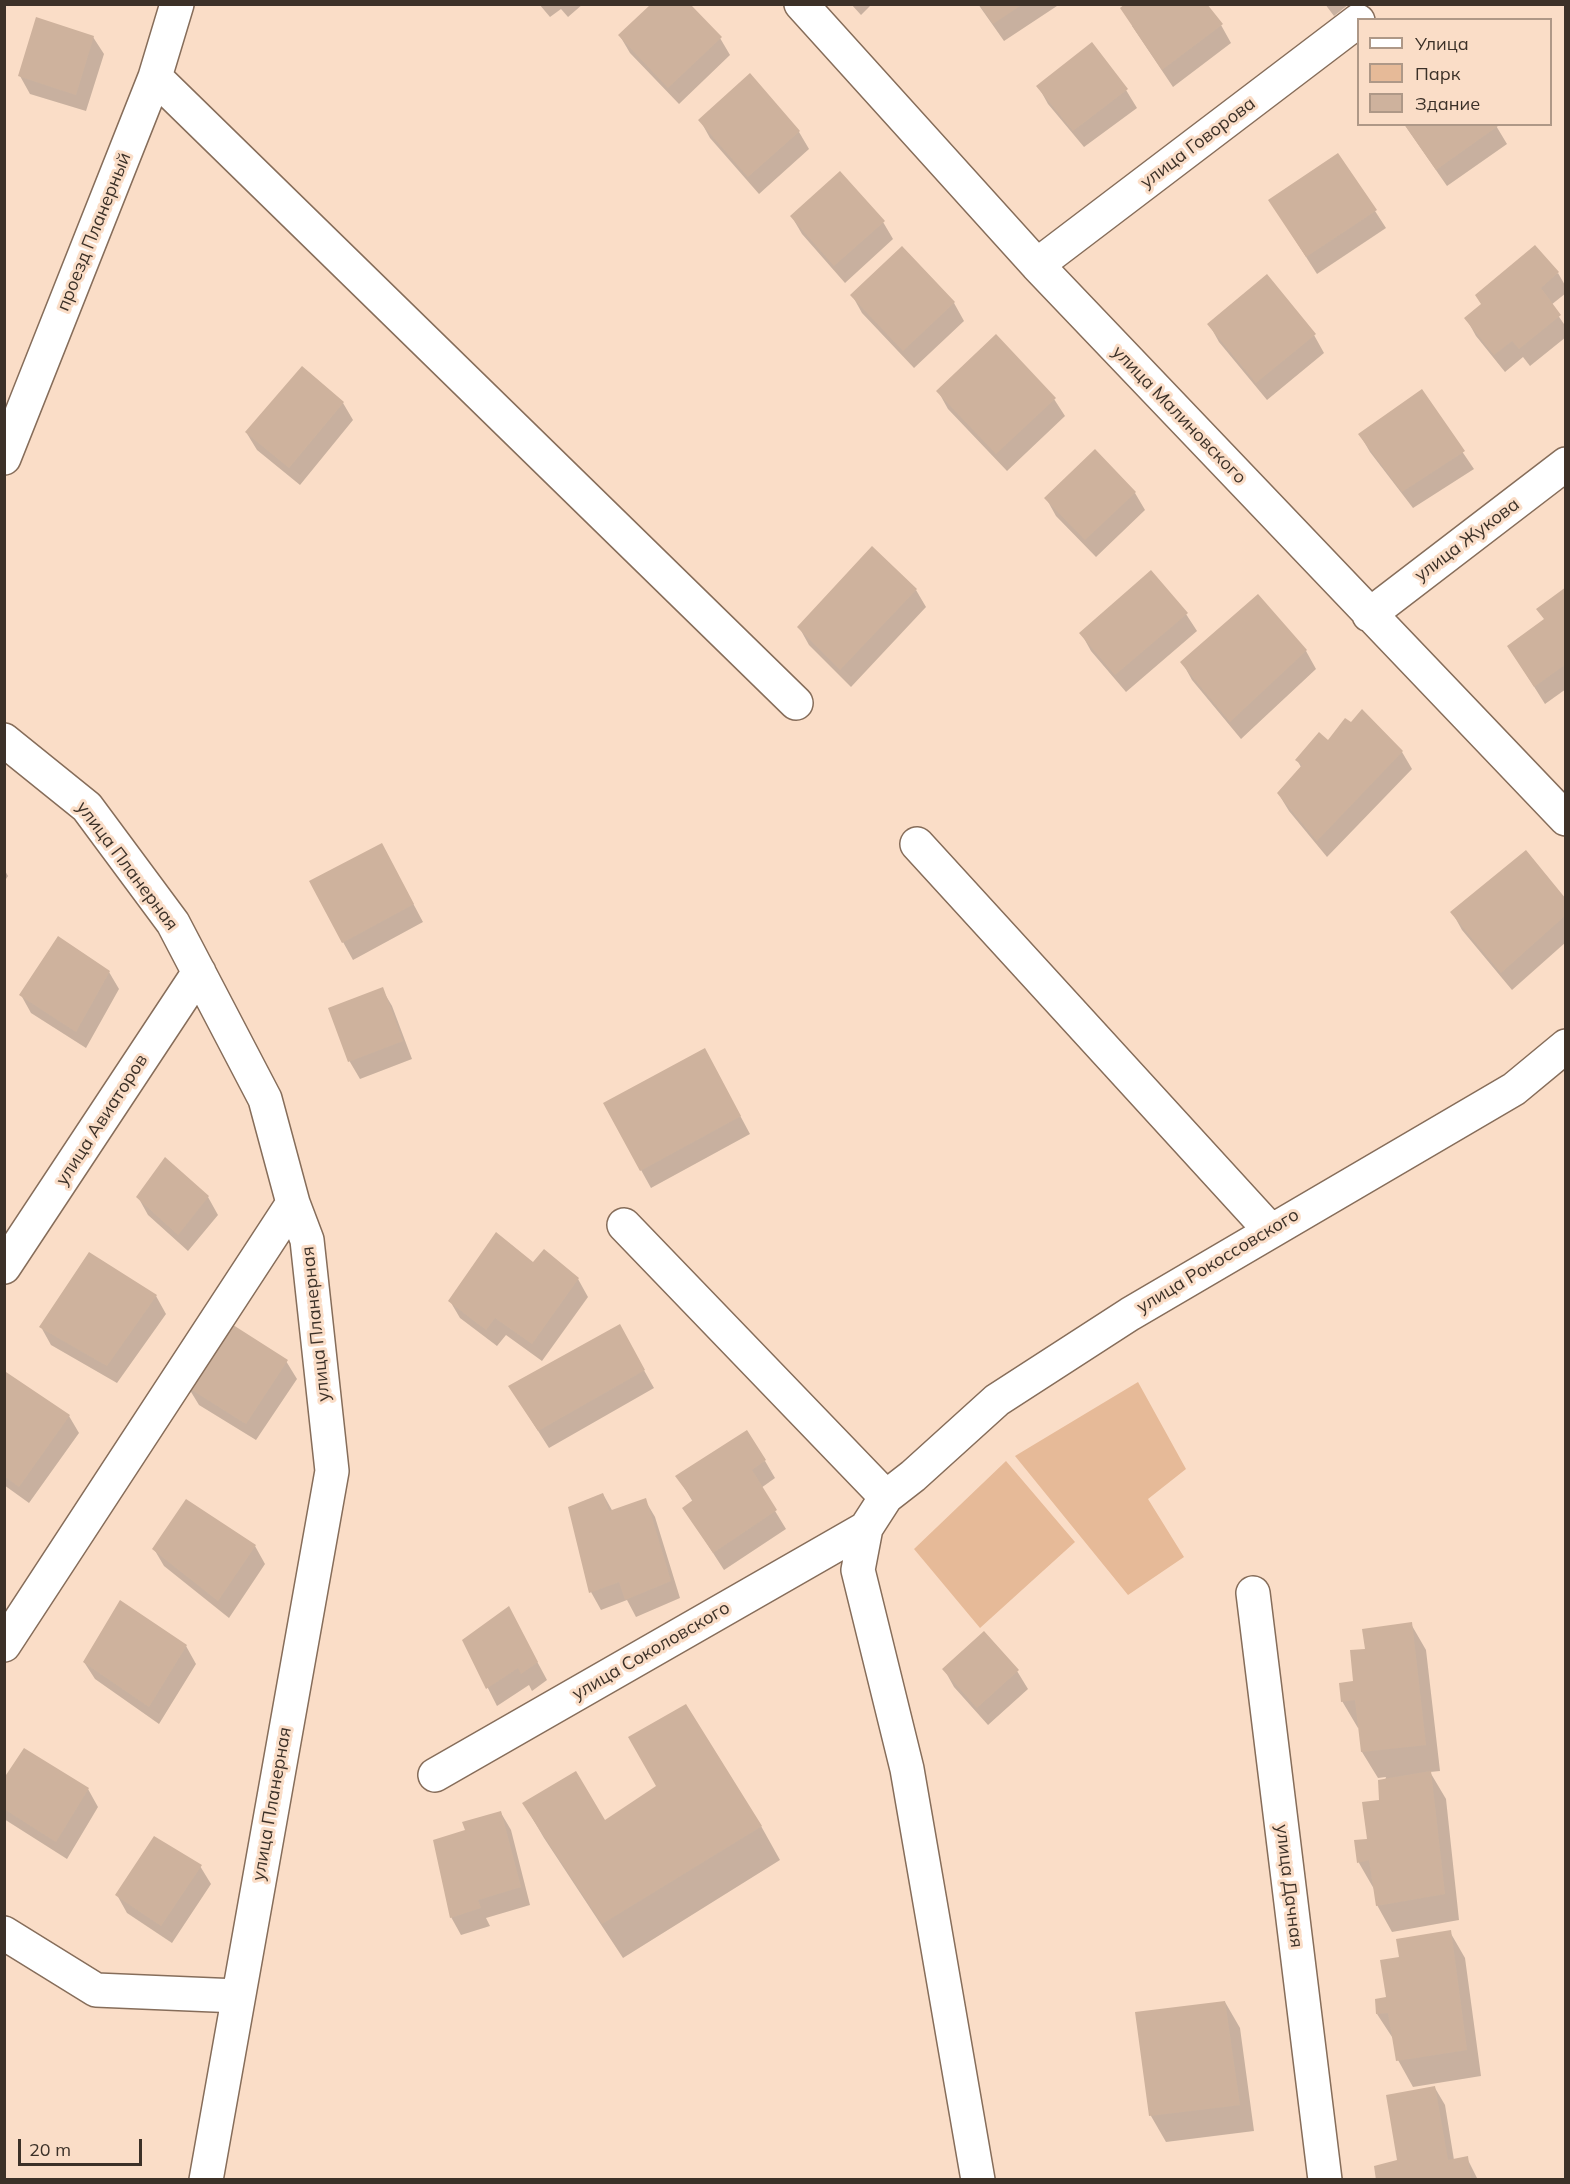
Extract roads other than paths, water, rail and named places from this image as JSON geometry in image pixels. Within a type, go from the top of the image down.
[{"type":"street","name":"проезд Планерный","points":[[4,458],[155,77],[177,4]]},
{"type":"street","name":"улица Малиновского","points":[[801,4],[1037,265],[1566,819]]},
{"type":"street","name":"улица Говорова","points":[[1362,18],[1380,4]]},
{"type":"street","name":"улица Говорова","points":[[1037,265],[1357,22]]},
{"type":"street","points":[[155,77],[796,703]]},
{"type":"street","name":"улица Жукова","points":[[1370,615],[1566,465]]},
{"type":"street","name":"улица Планерная","points":[[4,740],[87,807],[173,923],[265,1100],[293,1203],[307,1240],[332,1471],[206,2180]]},
{"type":"street","points":[[917,844],[1270,1230]]},
{"type":"street","name":"улица Авиаторов","points":[[4,1267],[199,972]]},
{"type":"street","name":"улица Рокоссовского","points":[[885,1497],[913,1476],[997,1400],[1130,1314],[1514,1089],[1566,1046]]},
{"type":"street","points":[[4,1645],[293,1203]]},
{"type":"street","points":[[624,1225],[885,1497]]},
{"type":"street","name":"улица Соколовского","points":[[885,1497],[866,1528],[858,1570],[907,1769],[978,2180]]},
{"type":"street","name":"улица Соколовского","points":[[435,1775],[866,1528]]},
{"type":"street","name":"улица Дачная","points":[[1252,1593],[1324,2180]]},
{"type":"street","points":[[4,1933],[96,1990],[238,1996]]}]
